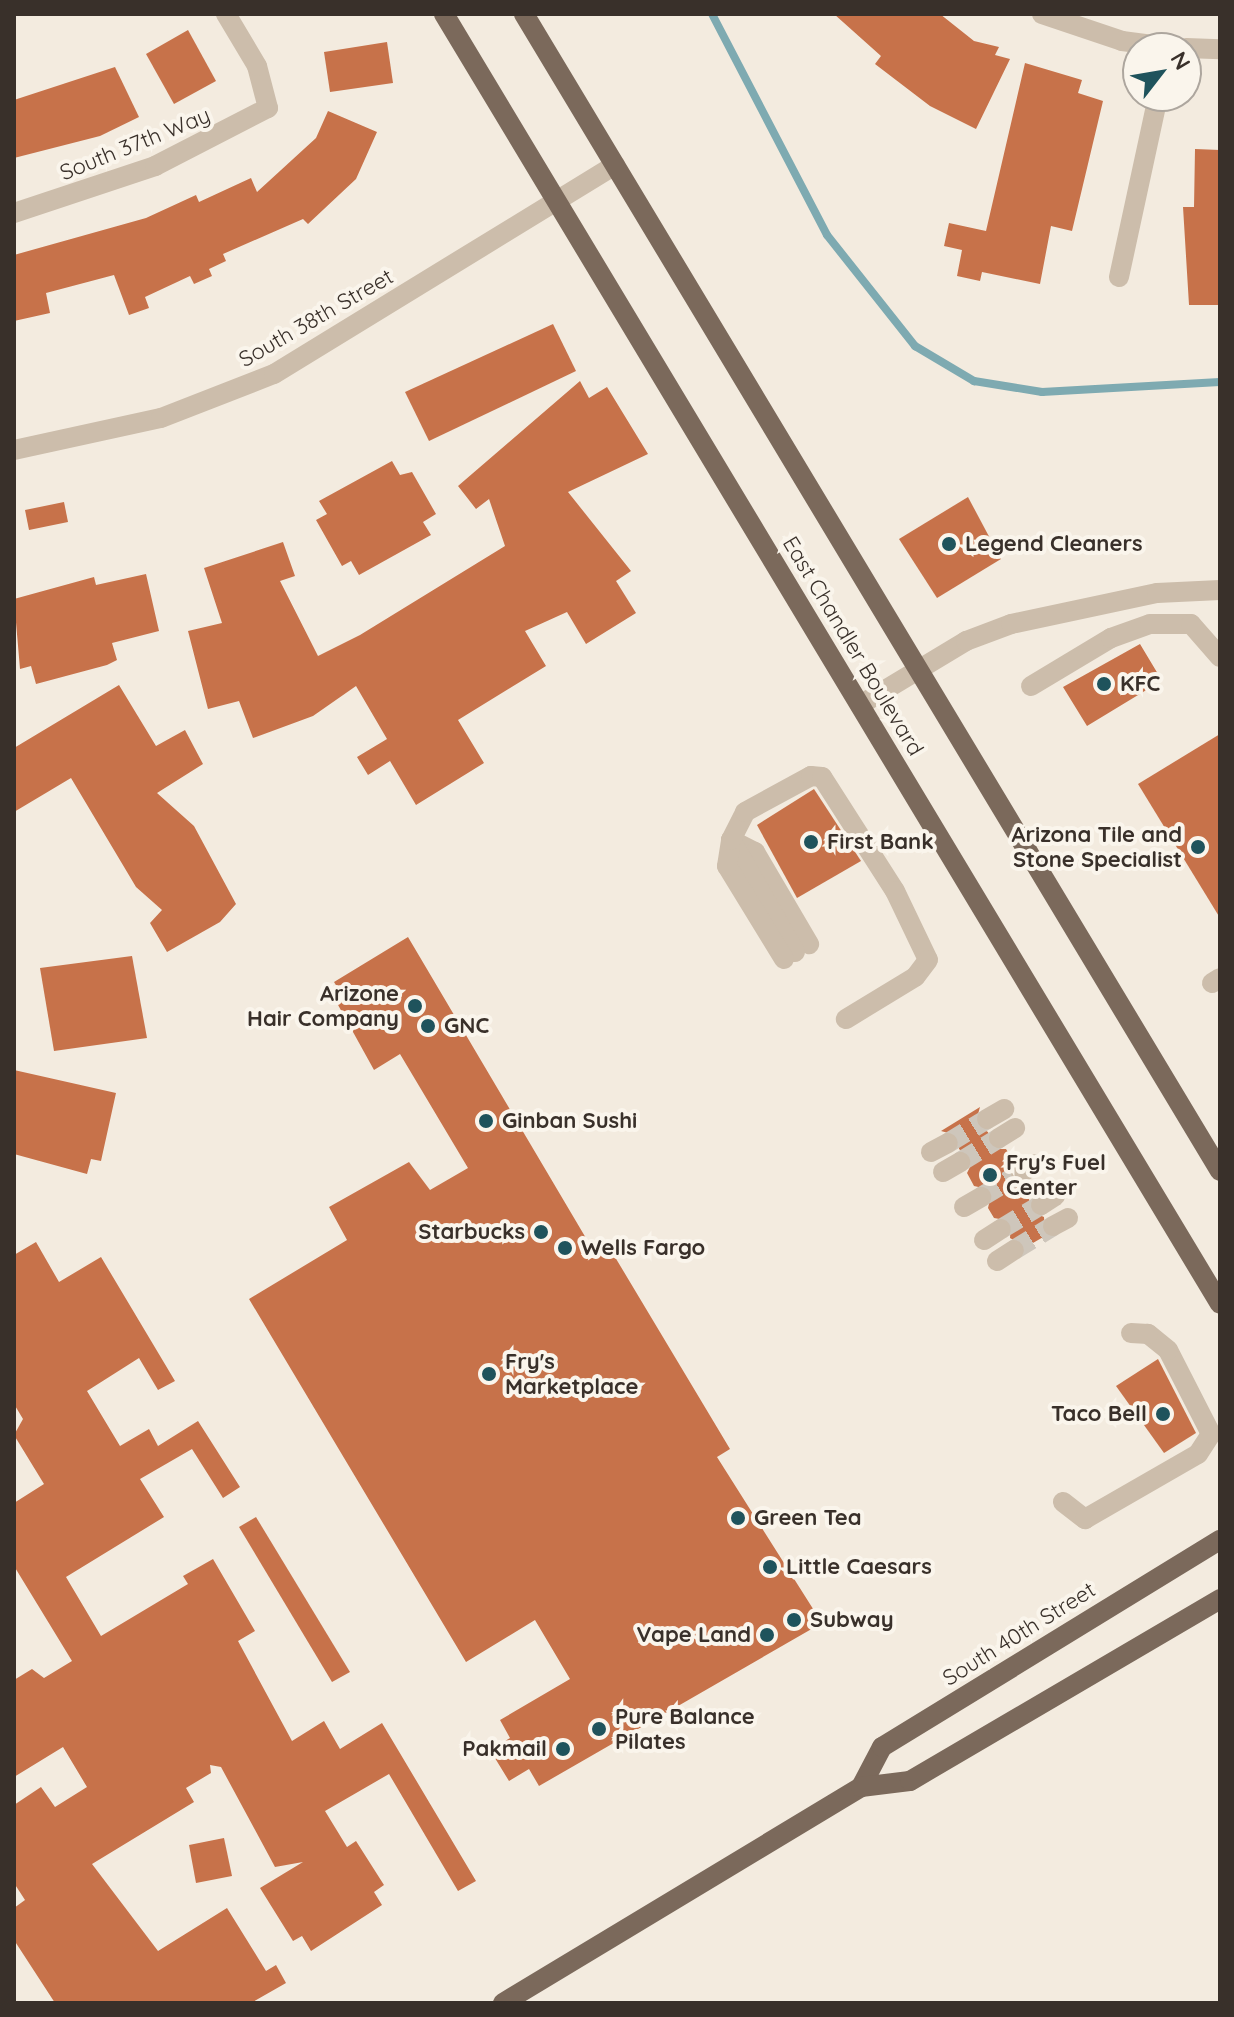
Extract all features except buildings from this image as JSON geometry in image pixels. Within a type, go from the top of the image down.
[{"type":"main road","name":"East Chandler Boulevard","points":[[444,14],[1220,1304]]},
{"type":"main road","name":"East Chandler Boulevard","points":[[524,14],[1220,1171]]},
{"type":"main road","name":"South 40th Street","points":[[861,1787],[882,1747],[1220,1540]]},
{"type":"main road","points":[[503,2003],[861,1787],[910,1781],[1220,1599]]},
{"type":"street","name":"South 37th Way","points":[[14,213],[155,166],[268,108],[257,66],[226,14]]},
{"type":"street","points":[[1042,14],[1122,37]]},
{"type":"street","points":[[1119,277],[1155,112]]},
{"type":"street","name":"South 38th Street","points":[[14,450],[161,418],[274,374],[615,165]]},
{"type":"street","points":[[860,705],[920,670],[1011,624],[1157,593],[1220,590]]},
{"type":"street","points":[[1031,686],[1111,638],[1150,624],[1191,624],[1220,657]]},
{"type":"street","points":[[731,840],[755,852],[796,951],[727,866],[731,840],[745,812],[811,776],[833,786],[928,960],[915,977],[846,1019]]},
{"type":"street","points":[[1063,1502],[1085,1519],[1198,1454],[1211,1434],[1168,1350],[1148,1334],[1131,1333]]},
{"type":"waterway","points":[[712,14],[827,235],[915,346],[974,381],[1042,392],[1220,382]]},
{"type":"tunnel","points":[[948,1143],[987,1119]]},
{"type":"tunnel","points":[[960,1162],[999,1138]]},
{"type":"tunnel","points":[[981,1197],[1021,1173]]},
{"type":"tunnel","points":[[1001,1229],[1041,1205]]},
{"type":"tunnel","points":[[1014,1250],[1053,1226]]},
{"type":"place","name":"Legend Cleaners","points":[[949,544]]},
{"type":"place","name":"KFC","points":[[1104,684]]},
{"type":"place","name":"First Bank","points":[[811,842]]},
{"type":"place","name":"Arizona Tile and Stone Specialist","points":[[1198,847]]},
{"type":"place","name":"Arizone Hair Company","points":[[415,1006]]},
{"type":"place","name":"GNC","points":[[428,1026]]},
{"type":"place","name":"Ginban Sushi","points":[[486,1121]]},
{"type":"place","name":"Fry's Fuel Center","points":[[990,1175]]},
{"type":"place","name":"Starbucks","points":[[541,1232]]},
{"type":"place","name":"Wells Fargo","points":[[565,1248]]},
{"type":"place","name":"Fry's Marketplace","points":[[489,1374]]},
{"type":"place","name":"Taco Bell","points":[[1163,1414]]},
{"type":"place","name":"Green Tea","points":[[738,1518]]},
{"type":"place","name":"Little Caesars","points":[[770,1567]]},
{"type":"place","name":"Subway","points":[[794,1620]]},
{"type":"place","name":"Vape Land","points":[[767,1635]]},
{"type":"place","name":"Pure Balance Pilates","points":[[599,1729]]},
{"type":"place","name":"Pakmail","points":[[563,1749]]}]
